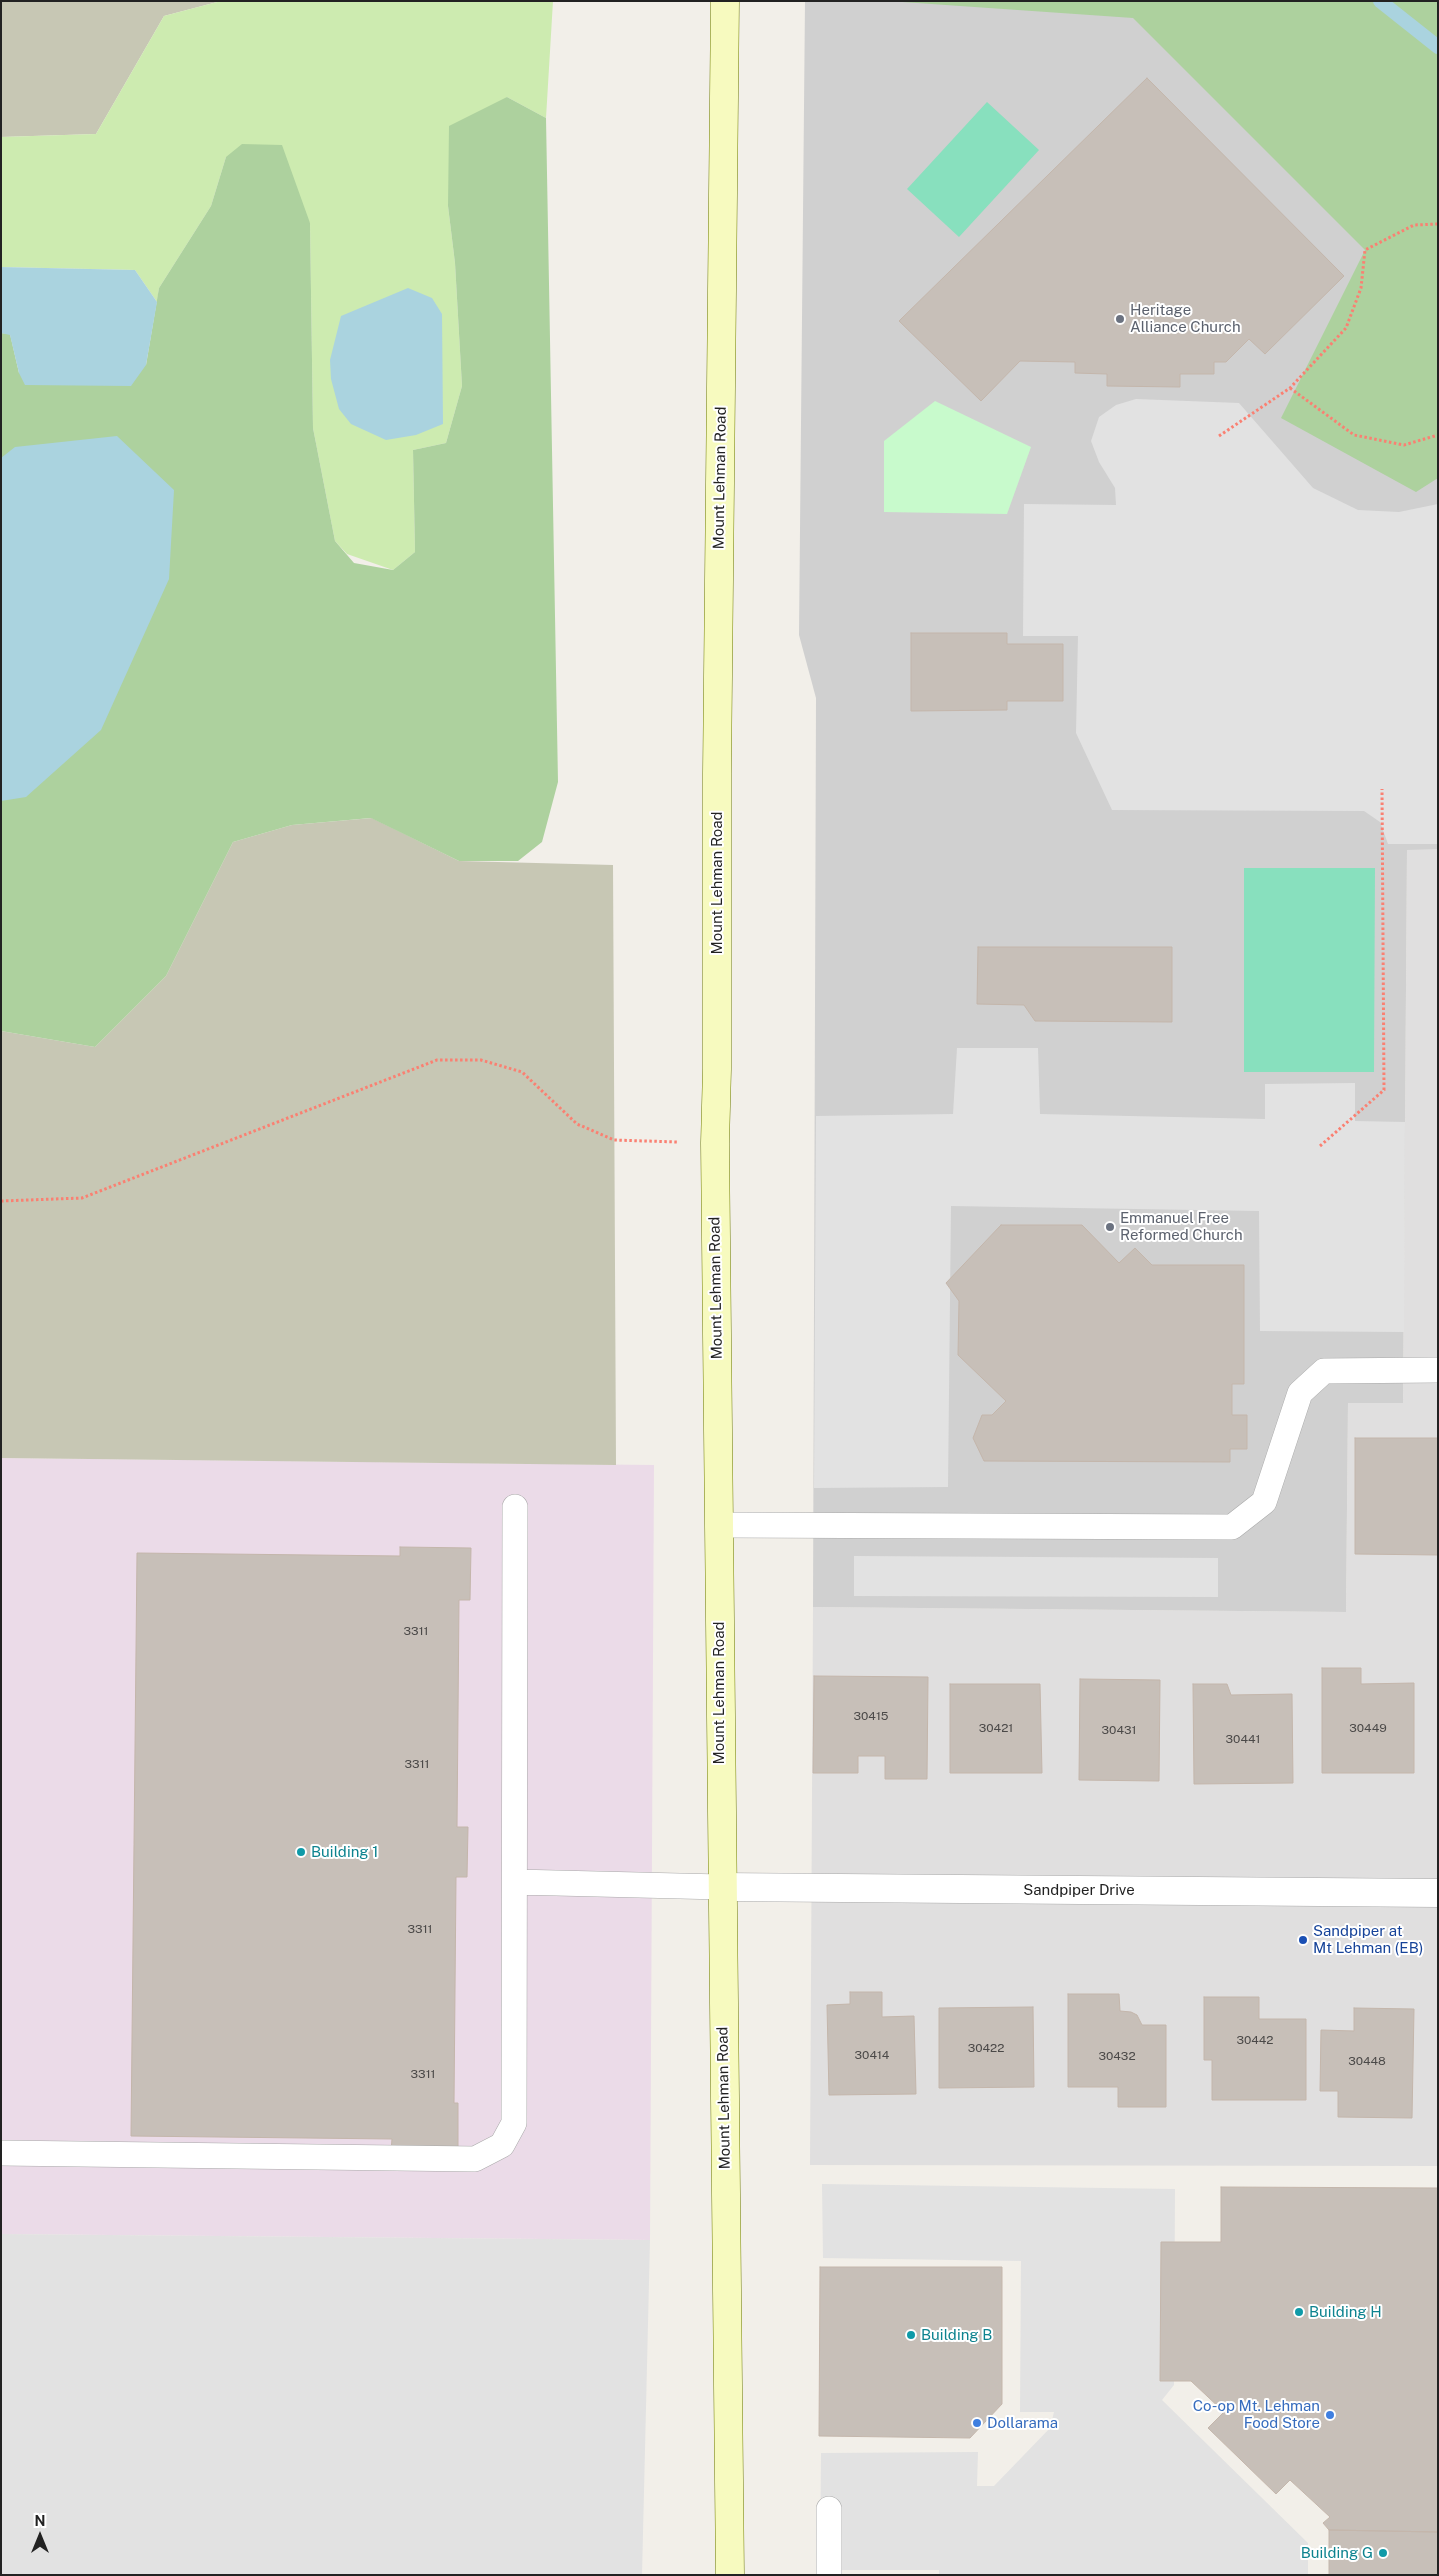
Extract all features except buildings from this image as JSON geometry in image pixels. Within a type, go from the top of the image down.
[{"type":"main road","name":"Mount Lehman Road","points":[[725,1],[718,763],[718,1069],[715,1144],[721,1888],[730,2575]]},
{"type":"street","name":"Sandpiper Drive","points":[[721,1888],[1438,1893]]},
{"type":"lane","points":[[718,1525],[1232,1527],[1264,1502],[1300,1393],[1324,1371],[1438,1370]]},
{"type":"lane","points":[[1,2153],[475,2160],[502,2145],[514,2123],[515,1507]]},
{"type":"lane","points":[[514,1882],[721,1888]]},
{"type":"lane","points":[[829,2509],[829,2575]]},
{"type":"path","points":[[1220,436],[1290,388],[1346,328],[1361,288],[1366,250],[1414,225],[1438,224]]},
{"type":"path","points":[[1290,388],[1354,435],[1404,445],[1438,435]]},
{"type":"path","points":[[1320,1146],[1384,1090],[1382,790]]},
{"type":"path","points":[[1,1201],[82,1198],[438,1060],[481,1060],[522,1072],[577,1124],[614,1140],[715,1144]]},
{"type":"shaded area","points":[[1,1],[221,1],[164,16],[96,134],[1,137]]},
{"type":"shaded area","points":[[805,1],[1224,1],[1438,4],[1438,849],[1407,850],[1403,1403],[1348,1403],[1346,1612],[813,1607],[816,698],[799,635]]},
{"type":"shaded area","points":[[1136,399],[1239,403],[1313,488],[1358,510],[1399,512],[1438,504],[1438,844],[1388,844],[1380,822],[1364,811],[1112,810],[1076,733],[1078,636],[1023,636],[1024,504],[1116,505],[1115,488],[1099,462],[1091,441],[1099,417],[1116,405]]},
{"type":"shaded area","points":[[372,818],[459,861],[613,865],[616,1465],[1,1458],[1,1031],[95,1047],[166,976],[233,842],[292,825]]},
{"type":"shaded area","points":[[1407,849],[1438,849],[1438,2166],[810,2165],[813,1607],[1346,1612],[1348,1402],[1403,1403]]},
{"type":"shaded area","points":[[957,1048],[1038,1048],[1040,1114],[1265,1119],[1265,1084],[1355,1083],[1355,1121],[1405,1122],[1404,1332],[1260,1331],[1259,1211],[951,1206],[948,1487],[814,1488],[816,1116],[953,1114]]},
{"type":"shaded area","points":[[1,1458],[654,1465],[650,2240],[1,2234]]},
{"type":"shaded area","points":[[854,1556],[1218,1558],[1218,1597],[854,1596]]},
{"type":"shaded area","points":[[822,2184],[1175,2189],[1174,2385],[1162,2400],[1308,2543],[1308,2575],[939,2575],[939,2570],[820,2570],[821,2453],[978,2452],[977,2486],[994,2486],[1050,2428],[1054,2412],[1020,2412],[1021,2261],[823,2258]]},
{"type":"shaded area","points":[[1,2234],[650,2240],[642,2575],[1,2575]]},
{"type":"green space","points":[[221,1],[553,1],[546,118],[507,97],[448,206],[455,263],[462,386],[446,443],[413,450],[415,552],[393,570],[347,554],[335,541],[313,428],[310,223],[226,157],[211,206],[159,288],[157,302],[135,270],[1,267],[1,137],[96,134],[164,16]]},
{"type":"green space","points":[[888,1],[1438,1],[1438,478],[1416,492],[1281,418],[1365,250],[1133,18]]},
{"type":"green space","points":[[507,97],[546,118],[558,782],[542,842],[518,861],[459,861],[371,818],[292,825],[233,842],[166,976],[95,1047],[1,1031],[1,333],[10,334],[19,373],[146,365],[159,288],[211,206],[226,157],[242,144],[282,145],[310,223],[313,428],[335,541],[354,563],[393,570],[415,552],[413,450],[446,443],[462,386],[455,263],[448,206],[449,126]]},
{"type":"green space","points":[[987,102],[1039,150],[959,237],[907,189]]},
{"type":"green space","points":[[935,401],[1031,447],[1007,514],[884,512],[884,441]]},
{"type":"green space","points":[[1244,868],[1375,868],[1374,1072],[1244,1072]]},
{"type":"water","points":[[1,267],[135,270],[157,302],[146,365],[131,386],[25,385],[19,373],[10,335],[1,333]]},
{"type":"water","points":[[408,288],[432,298],[442,314],[443,424],[416,435],[386,440],[351,424],[339,409],[331,379],[330,360],[341,316]]},
{"type":"water","points":[[117,436],[174,490],[169,579],[101,730],[26,797],[1,801],[1,458],[15,447]]},
{"type":"waterway","points":[[1380,1],[1438,47]]},
{"type":"place","name":"Heritage Alliance Church","points":[[1120,319]]},
{"type":"place","name":"Emmanuel Free Reformed Church","points":[[1110,1227]]},
{"type":"place","name":"Building 1","points":[[301,1852]]},
{"type":"place","name":"Sandpiper at Mt Lehman (EB)","points":[[1303,1940]]},
{"type":"place","name":"Building H","points":[[1299,2312]]},
{"type":"place","name":"Building B","points":[[911,2335]]},
{"type":"place","name":"Co-op Mt. Lehman Food Store","points":[[1330,2415]]},
{"type":"place","name":"Dollarama","points":[[977,2423]]},
{"type":"place","name":"Building G","points":[[1383,2553]]}]
